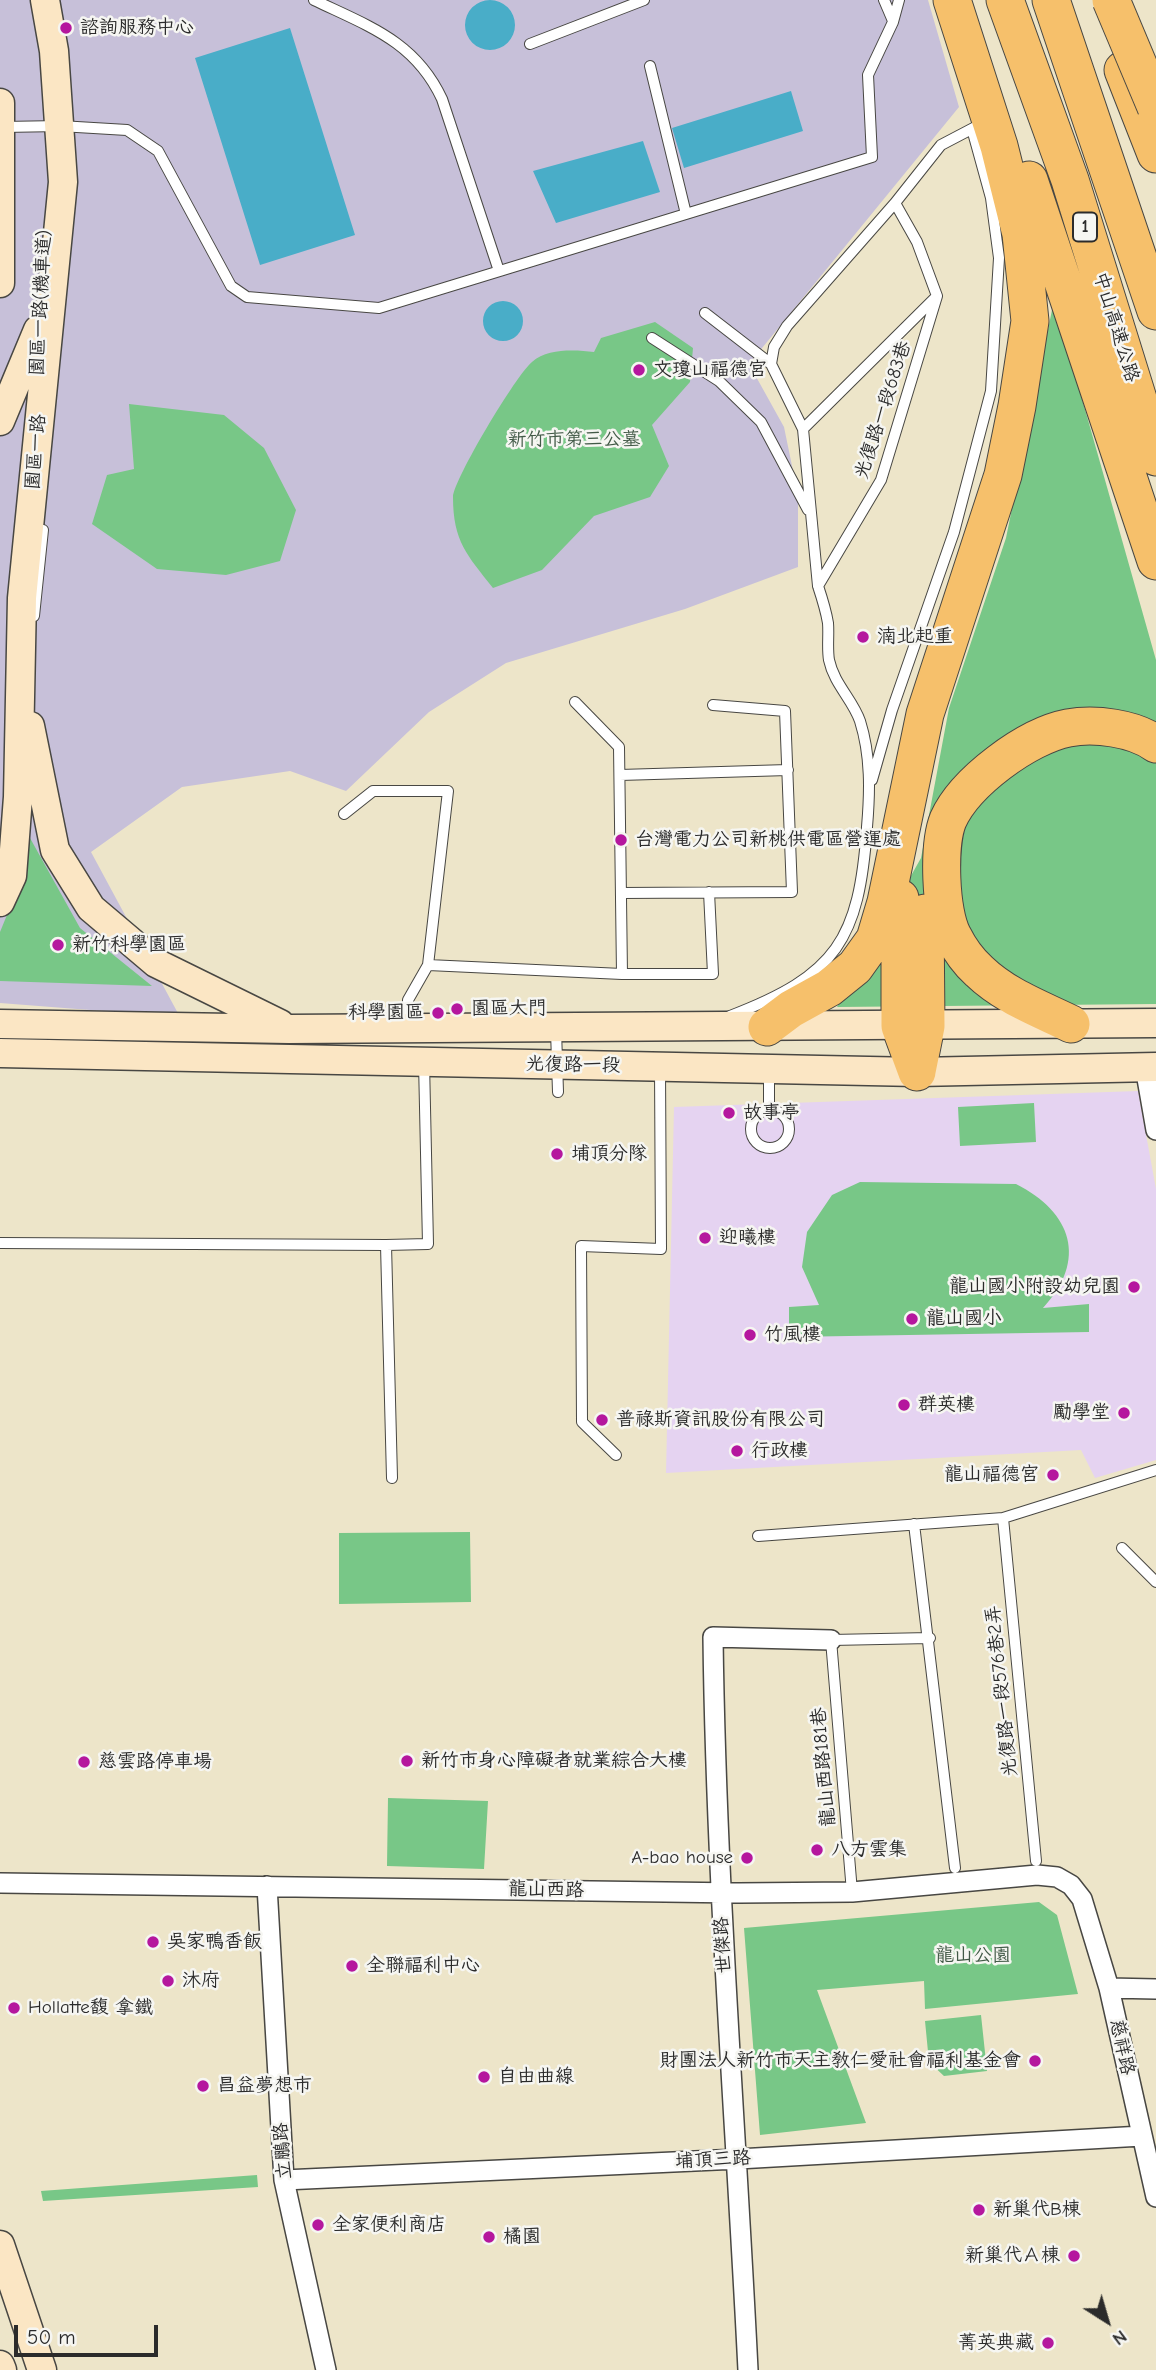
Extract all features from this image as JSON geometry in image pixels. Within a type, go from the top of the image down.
[{"type":"highway","points":[[767,1027],[791,1009],[829,988],[855,967],[875,939],[886,902],[925,714],[1003,475],[1030,321],[1021,234],[999,146],[952,0]]},
{"type":"highway","points":[[959,0],[1027,173],[1156,561]]},
{"type":"highway","name":"中山高速公路","points":[[1006,0],[1070,180],[1156,457]]},
{"type":"highway","name":"1","points":[[1051,0],[1156,311]]},
{"type":"highway","points":[[1094,0],[1156,154]]},
{"type":"highway","points":[[1111,0],[1156,107]]},
{"type":"highway","points":[[913,1026],[927,883],[933,853],[948,821],[971,788],[1000,762],[1027,745],[1068,728],[1108,727],[1156,744]]},
{"type":"highway","points":[[909,789],[900,901],[917,1072]]},
{"type":"highway","points":[[948,821],[942,862],[944,895],[952,934],[977,969],[1006,993],[1071,1024]]},
{"type":"main road","name":"園區一路","points":[[0,902],[12,876],[18,797],[22,598],[63,182],[54,51],[45,0]]},
{"type":"main road","points":[[0,285],[1,115]]},
{"type":"main road","points":[[0,421],[50,298]]},
{"type":"main road","points":[[19,674],[55,850],[91,908],[156,963],[289,1028]]},
{"type":"main road","name":"光復路一段","points":[[0,1024],[556,1028],[1156,1023]]},
{"type":"main road","name":"光復路一段","points":[[0,1053],[424,1062],[557,1078],[660,1067],[917,1072],[1151,1067]]},
{"type":"main road","points":[[0,2245],[42,2370]]},
{"type":"main road","points":[[0,2365],[2,2370]]},
{"type":"street","points":[[1121,0],[1146,62],[1156,79]]},
{"type":"street","points":[[1151,1067],[1156,1130]]},
{"type":"street","name":"世傑路","points":[[748,2370],[738,2159],[719,1893],[713,1637],[831,1640]]},
{"type":"street","name":"龍山西路","points":[[0,1883],[719,1893],[852,1892],[1037,1875],[1057,1877],[1071,1885],[1082,1899]]},
{"type":"street","name":"立鵬路","points":[[267,1886],[284,2180],[326,2370]]},
{"type":"street","name":"慈祥路","points":[[1082,1899],[1109,1988],[1156,2197]]},
{"type":"street","points":[[1109,1988],[1156,1989]]},
{"type":"street","name":"埔頂三路","points":[[284,2180],[738,2159],[1142,2136]]},
{"type":"lane","points":[[314,0],[376,30],[409,50],[431,76],[442,99],[499,271]]},
{"type":"lane","points":[[530,44],[644,0]]},
{"type":"lane","points":[[884,0],[893,22]]},
{"type":"lane","points":[[1,115],[60,126],[127,130],[158,151],[231,286],[247,298],[379,308],[872,157],[868,75],[893,22],[899,0]]},
{"type":"lane","points":[[650,66],[686,214]]},
{"type":"lane","points":[[771,364],[774,347],[788,326],[942,145],[983,123]]},
{"type":"lane","points":[[700,1027],[794,987],[821,966],[854,917],[863,883],[870,787],[892,710],[954,532],[992,391],[999,258],[991,198],[972,129]]},
{"type":"lane","name":"園區一路(機車道)","points":[[54,392],[61,309],[63,182]]},
{"type":"lane","points":[[803,429],[937,296],[917,242],[895,203]]},
{"type":"lane","name":"光復路一段683巷","points":[[818,586],[881,480],[937,296]]},
{"type":"lane","points":[[705,313],[771,364],[803,429],[818,586],[828,620],[830,660],[841,692],[859,719],[870,787]]},
{"type":"lane","points":[[652,338],[719,380],[761,422],[810,513]]},
{"type":"lane","points":[[19,674],[35,610],[44,515]]},
{"type":"lane","points":[[575,702],[620,747],[622,974]]},
{"type":"lane","points":[[621,893],[792,892],[785,712],[713,705]]},
{"type":"lane","points":[[620,775],[788,770]]},
{"type":"lane","points":[[344,814],[373,791],[448,791],[428,965],[408,1000],[408,1028]]},
{"type":"lane","points":[[428,965],[622,974],[713,974],[709,892]]},
{"type":"lane","points":[[556,1028],[557,1078]]},
{"type":"lane","points":[[0,1243],[428,1244],[424,1062]]},
{"type":"lane","points":[[616,1455],[582,1422],[581,1246],[660,1249],[660,1067]]},
{"type":"lane","points":[[769,1068],[769,1110]]},
{"type":"lane","points":[[769,1110],[786,1117],[790,1129],[786,1141],[768,1148],[753,1138],[751,1126],[757,1115],[769,1110]]},
{"type":"lane","points":[[386,1245],[392,1478]]},
{"type":"lane","points":[[758,1536],[1003,1518],[1156,1470]]},
{"type":"lane","name":"光復路一段576巷2弄","points":[[1003,1518],[1036,1861]]},
{"type":"lane","points":[[914,1524],[956,1868]]},
{"type":"lane","points":[[1122,1548],[1156,1582]]},
{"type":"lane","points":[[831,1640],[930,1638]]},
{"type":"lane","name":"龍山西路181巷","points":[[831,1640],[852,1892]]},
{"type":"shaded area","name":"新竹科學園區","points":[[0,0],[928,0],[959,107],[749,364],[784,427],[798,495],[798,567],[685,609],[506,663],[429,712],[346,791],[290,771],[182,787],[91,852],[180,1017],[0,1003]]},
{"type":"shaded area","name":"龍山國小","points":[[1138,1091],[1156,1189],[1156,1460],[1095,1478],[1081,1450],[666,1473],[674,1107]]},
{"type":"green space","points":[[1054,300],[1156,660],[1156,1004],[837,1007],[921,858],[949,708],[1006,538]]},
{"type":"green space","name":"新竹市第三公墓","points":[[655,322],[693,348],[690,382],[652,425],[669,466],[650,497],[594,516],[542,570],[493,588],[463,547],[456,525],[453,497],[474,450],[500,406],[524,371],[538,357],[562,351],[594,352],[601,338]]},
{"type":"green space","points":[[129,404],[224,415],[264,448],[296,510],[280,561],[226,575],[157,569],[92,524],[107,475],[134,469]]},
{"type":"green space","points":[[25,829],[80,928],[152,986],[0,981],[0,932],[18,888]]},
{"type":"green space","points":[[1034,1103],[1036,1142],[960,1146],[958,1107]]},
{"type":"green space","points":[[860,1182],[1016,1184],[1035,1195],[1050,1208],[1061,1223],[1067,1238],[1069,1255],[1066,1272],[1057,1290],[1043,1308],[1089,1304],[1089,1332],[789,1337],[789,1307],[819,1305],[802,1267],[807,1232],[832,1195]]},
{"type":"green space","points":[[470,1532],[471,1602],[339,1604],[339,1533]]},
{"type":"green space","points":[[388,1798],[488,1801],[484,1869],[387,1866]]},
{"type":"green space","name":"龍山公園","points":[[1039,1902],[1057,1915],[1078,1994],[925,2009],[924,1981],[817,1990],[866,2123],[760,2135],[744,1928]]},
{"type":"green space","points":[[981,2015],[987,2071],[944,2076],[929,2062],[925,2021]]},
{"type":"green space","points":[[257,2175],[258,2187],[43,2201],[41,2191]]},
{"type":"water","points":[[490,0],[507,8],[515,25],[507,42],[490,50],[473,42],[465,25],[473,8]]},
{"type":"water","points":[[290,28],[355,235],[260,265],[195,58]]},
{"type":"water","points":[[791,91],[803,131],[684,168],[672,128]]},
{"type":"water","points":[[643,141],[660,192],[556,223],[533,171]]},
{"type":"water","points":[[503,301],[517,307],[523,321],[517,335],[503,341],[489,335],[483,321],[489,307]]},
{"type":"place","name":"諮詢服務中心","points":[[66,28]]},
{"type":"place","name":"文瓊山福德宫","points":[[639,370]]},
{"type":"place","name":"湳北起重","points":[[863,637]]},
{"type":"place","name":"台灣電力公司新桃供電區營運處","points":[[621,840]]},
{"type":"place","name":"新竹科學園區","points":[[58,945]]},
{"type":"place","name":"園區大門","points":[[457,1009]]},
{"type":"place","name":"科學園區","points":[[438,1013]]},
{"type":"place","name":"故事亭","points":[[729,1113]]},
{"type":"place","name":"埔頂分隊","points":[[557,1154]]},
{"type":"place","name":"迎曦樓","points":[[705,1238]]},
{"type":"place","name":"龍山國小附設幼兒園","points":[[1134,1287]]},
{"type":"place","name":"龍山國小","points":[[912,1319]]},
{"type":"place","name":"竹風樓","points":[[750,1335]]},
{"type":"place","name":"群英樓","points":[[904,1405]]},
{"type":"place","name":"勵學堂","points":[[1124,1413]]},
{"type":"place","name":"普祿斯資訊股份有限公司","points":[[602,1420]]},
{"type":"place","name":"行政樓","points":[[737,1451]]},
{"type":"place","name":"龍山福德宮","points":[[1053,1475]]},
{"type":"place","name":"新竹市身心障礙者就業綜合大樓","points":[[407,1761]]},
{"type":"place","name":"慈雲路停車場","points":[[84,1762]]},
{"type":"place","name":"八方雲集","points":[[817,1850]]},
{"type":"place","name":"A-bao house","points":[[747,1858]]},
{"type":"place","name":"吳家鴨香飯","points":[[153,1942]]},
{"type":"place","name":"全聯福利中心","points":[[352,1966]]},
{"type":"place","name":"沐府","points":[[168,1981]]},
{"type":"place","name":"Hollatte馥 拿鐵","points":[[14,2008]]},
{"type":"place","name":"財團法人新竹市天主教仁愛社會福利基金會","points":[[1035,2061]]},
{"type":"place","name":"自由曲線","points":[[484,2077]]},
{"type":"place","name":"昌益夢想市","points":[[203,2086]]},
{"type":"place","name":"新巢代B棟","points":[[979,2210]]},
{"type":"place","name":"全家便利商店","points":[[318,2225]]},
{"type":"place","name":"橘園","points":[[489,2237]]},
{"type":"place","name":"新巢代Ａ棟","points":[[1074,2256]]},
{"type":"place","name":"菁英典藏","points":[[1048,2343]]}]
